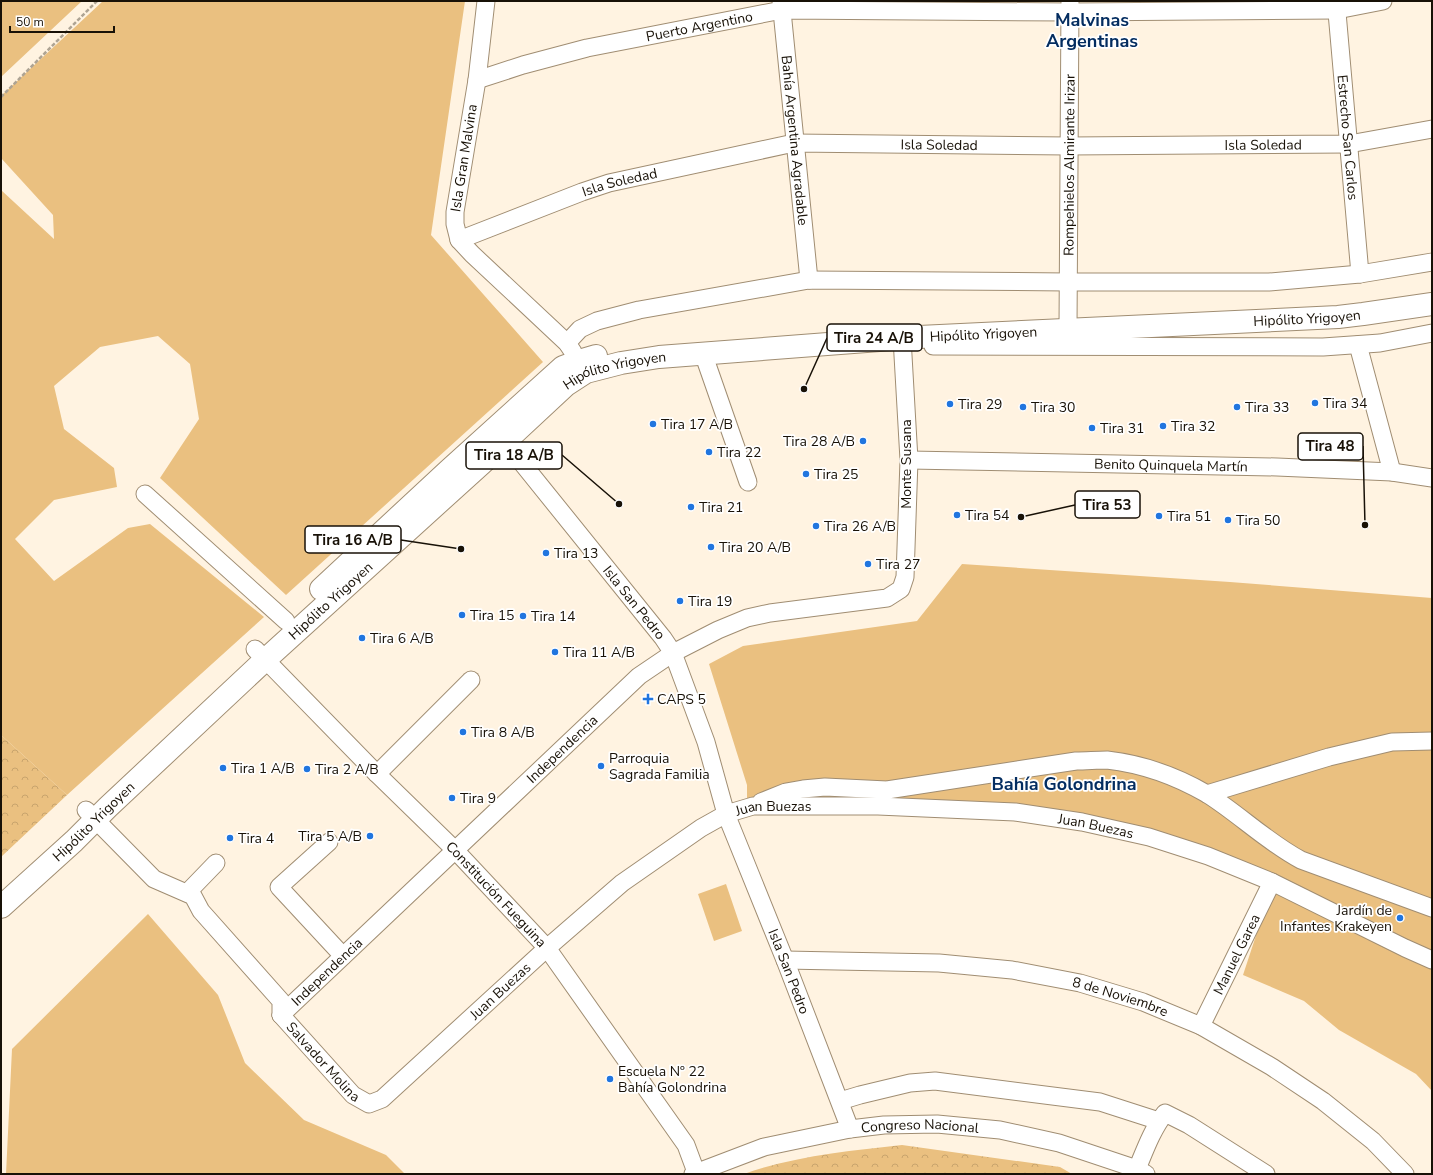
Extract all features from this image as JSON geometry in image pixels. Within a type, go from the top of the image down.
[{"type":"main road","name":"Hipólito Yrigoyen","points":[[1,888],[90,815],[260,654],[505,442],[566,385],[586,372],[621,363],[659,357],[704,353],[903,342],[1068,324],[1356,305],[1432,293]]},
{"type":"main road","name":"Hipólito Yrigoyen","points":[[260,654],[286,621],[563,367],[599,355],[640,347],[815,333],[1338,316],[1432,304]]},
{"type":"main road","name":"Hipólito Yrigoyen","points":[[1,907],[74,841],[90,815]]},
{"type":"street","name":"Isla Gran Malvina","points":[[459,240],[455,224],[455,212],[477,80],[486,1]]},
{"type":"street","name":"Puerto Argentino","points":[[477,80],[587,48],[782,6],[1336,6],[1382,1]]},
{"type":"street","name":"Bahía Argentina Agradable","points":[[782,6],[794,143],[809,280]]},
{"type":"street","name":"Rompehielos Almirante Irizar","points":[[1068,324],[1070,6]]},
{"type":"street","name":"Estrecho San Carlos","points":[[1336,6],[1360,274]]},
{"type":"street","name":"Isla Soledad","points":[[459,240],[609,183],[794,143],[1069,146],[1349,144],[1432,129]]},
{"type":"street","points":[[459,240],[567,343],[579,361]]},
{"type":"street","points":[[567,343],[580,329],[597,321],[639,310],[809,280],[1269,282],[1360,274],[1432,262]]},
{"type":"street","points":[[903,342],[1323,347],[1380,343],[1432,333]]},
{"type":"street","name":"Monte Susana","points":[[901,589],[905,577],[909,460],[903,342]]},
{"type":"street","points":[[1358,345],[1392,472]]},
{"type":"street","points":[[704,353],[748,482]]},
{"type":"street","name":"Isla San Pedro","points":[[505,442],[663,638],[673,653],[706,742],[726,814],[785,960],[850,1128]]},
{"type":"street","name":"Benito Quinquela Martín","points":[[909,460],[1269,467],[1392,472],[1432,478]]},
{"type":"street","points":[[145,494],[286,621]]},
{"type":"street","name":"Independencia","points":[[281,1015],[639,676],[673,653],[718,630],[747,618],[770,613],[887,598],[901,589]]},
{"type":"street","name":"Constitución Fueguina","points":[[260,654],[377,774],[455,850],[547,948],[686,1145],[694,1173]]},
{"type":"street","points":[[377,774],[471,680]]},
{"type":"street","points":[[1207,794],[1329,757],[1392,742],[1432,740]]},
{"type":"street","points":[[753,806],[786,792],[803,789],[824,787],[887,790],[1030,768],[1084,761],[1106,760],[1136,765],[1170,776],[1207,794],[1286,852],[1301,860],[1432,908]]},
{"type":"street","name":"Juan Buezas","points":[[369,1104],[382,1099],[547,948],[622,883],[701,828],[726,814],[753,806],[878,806],[1014,812],[1082,822],[1149,837],[1208,856],[1272,882],[1432,960]]},
{"type":"street","points":[[90,815],[154,879],[190,894],[201,910],[281,1001],[281,1015]]},
{"type":"street","points":[[329,842],[279,886],[343,956]]},
{"type":"street","points":[[190,894],[216,863]]},
{"type":"street","name":"Manuel Garea","points":[[1201,1026],[1272,882]]},
{"type":"street","name":"8 de Noviembre","points":[[785,960],[939,964],[1012,970],[1080,983],[1136,1000],[1201,1026],[1272,1067],[1323,1101],[1373,1142],[1405,1174]]},
{"type":"street","name":"Salvador Molina","points":[[281,1015],[353,1095],[369,1104]]},
{"type":"street","points":[[840,1102],[860,1095],[910,1082],[935,1081],[1100,1102],[1159,1121]]},
{"type":"street","points":[[1142,1172],[1159,1121],[1165,1113],[1189,1125],[1266,1174]]},
{"type":"street","name":"Congreso Nacional","points":[[694,1173],[764,1147],[850,1128],[884,1125],[937,1124],[1000,1130],[1059,1143],[1142,1172]]},
{"type":"path","points":[[1,97],[97,1]]},
{"type":"green space","points":[[1,1],[82,1],[1,77]]},
{"type":"green space","points":[[103,1],[465,1],[431,235],[543,362],[286,595],[160,478],[199,419],[190,364],[158,336],[100,347],[54,386],[64,429],[114,468],[117,487],[54,500],[15,539],[54,581],[128,528],[150,524],[264,617],[67,795],[1,735],[1,190],[54,239],[53,215],[1,158],[1,96]]},
{"type":"green space","points":[[962,564],[1230,582],[1432,598],[1432,1091],[1416,1074],[1339,1030],[1304,1001],[1243,975],[1274,881],[1150,835],[1015,810],[747,811],[747,785],[709,664],[743,646],[917,621]]},
{"type":"green space","points":[[1,735],[67,795],[1,857]]},
{"type":"green space","points":[[726,884],[742,931],[714,941],[698,894]]},
{"type":"green space","points":[[148,914],[218,995],[245,1063],[304,1120],[386,1155],[405,1174],[6,1174],[12,1049]]},
{"type":"green space","points":[[902,1145],[1060,1167],[1072,1174],[744,1174],[802,1158]]},
{"type":"place","name":"Tira 24 A/B","points":[[804,389]]},
{"type":"place","name":"Tira 34","points":[[1315,403]]},
{"type":"place","name":"Tira 29","points":[[950,404]]},
{"type":"place","name":"Tira 30","points":[[1023,407]]},
{"type":"place","name":"Tira 33","points":[[1237,407]]},
{"type":"place","name":"Tira 17 A/B","points":[[653,424]]},
{"type":"place","name":"Tira 32","points":[[1163,426]]},
{"type":"place","name":"Tira 31","points":[[1092,428]]},
{"type":"place","name":"Tira 28 A/B","points":[[863,441]]},
{"type":"place","name":"Tira 22","points":[[709,452]]},
{"type":"place","name":"Tira 25","points":[[806,474]]},
{"type":"place","name":"Tira 18 A/B","points":[[619,504]]},
{"type":"place","name":"Tira 21","points":[[691,507]]},
{"type":"place","name":"Tira 54","points":[[957,515]]},
{"type":"place","name":"Tira 51","points":[[1159,516]]},
{"type":"place","name":"Tira 53","points":[[1021,517]]},
{"type":"place","name":"Tira 50","points":[[1228,520]]},
{"type":"place","name":"Tira 48","points":[[1365,525]]},
{"type":"place","name":"Tira 26 A/B","points":[[816,526]]},
{"type":"place","name":"Tira 20 A/B","points":[[711,547]]},
{"type":"place","name":"Tira 16 A/B","points":[[461,549]]},
{"type":"place","name":"Tira 13","points":[[546,553]]},
{"type":"place","name":"Tira 27","points":[[868,564]]},
{"type":"place","name":"Tira 19","points":[[680,601]]},
{"type":"place","name":"Tira 15","points":[[462,615]]},
{"type":"place","name":"Tira 14","points":[[523,616]]},
{"type":"place","name":"Tira 6 A/B","points":[[362,638]]},
{"type":"place","name":"Tira 11 A/B","points":[[555,652]]},
{"type":"place","name":"CAPS 5","points":[[648,699]]},
{"type":"place","name":"Tira 8 A/B","points":[[463,732]]},
{"type":"place","name":"Parroquia Sagrada Familia","points":[[601,766]]},
{"type":"place","name":"Tira 1 A/B","points":[[223,768]]},
{"type":"place","name":"Tira 2 A/B","points":[[307,769]]},
{"type":"place","name":"Tira 9","points":[[452,798]]},
{"type":"place","name":"Tira 5 A/B","points":[[370,836]]},
{"type":"place","name":"Tira 4","points":[[230,838]]},
{"type":"place","name":"Jardín de Infantes Krakeyen","points":[[1400,918]]},
{"type":"place","name":"Escuela Nº 22 Bahía Golondrina","points":[[610,1079]]},
{"type":"district","name":"Malvinas Argentinas","points":[[1092,30]]},
{"type":"district","name":"Bahía Golondrina","points":[[1064,784]]}]
